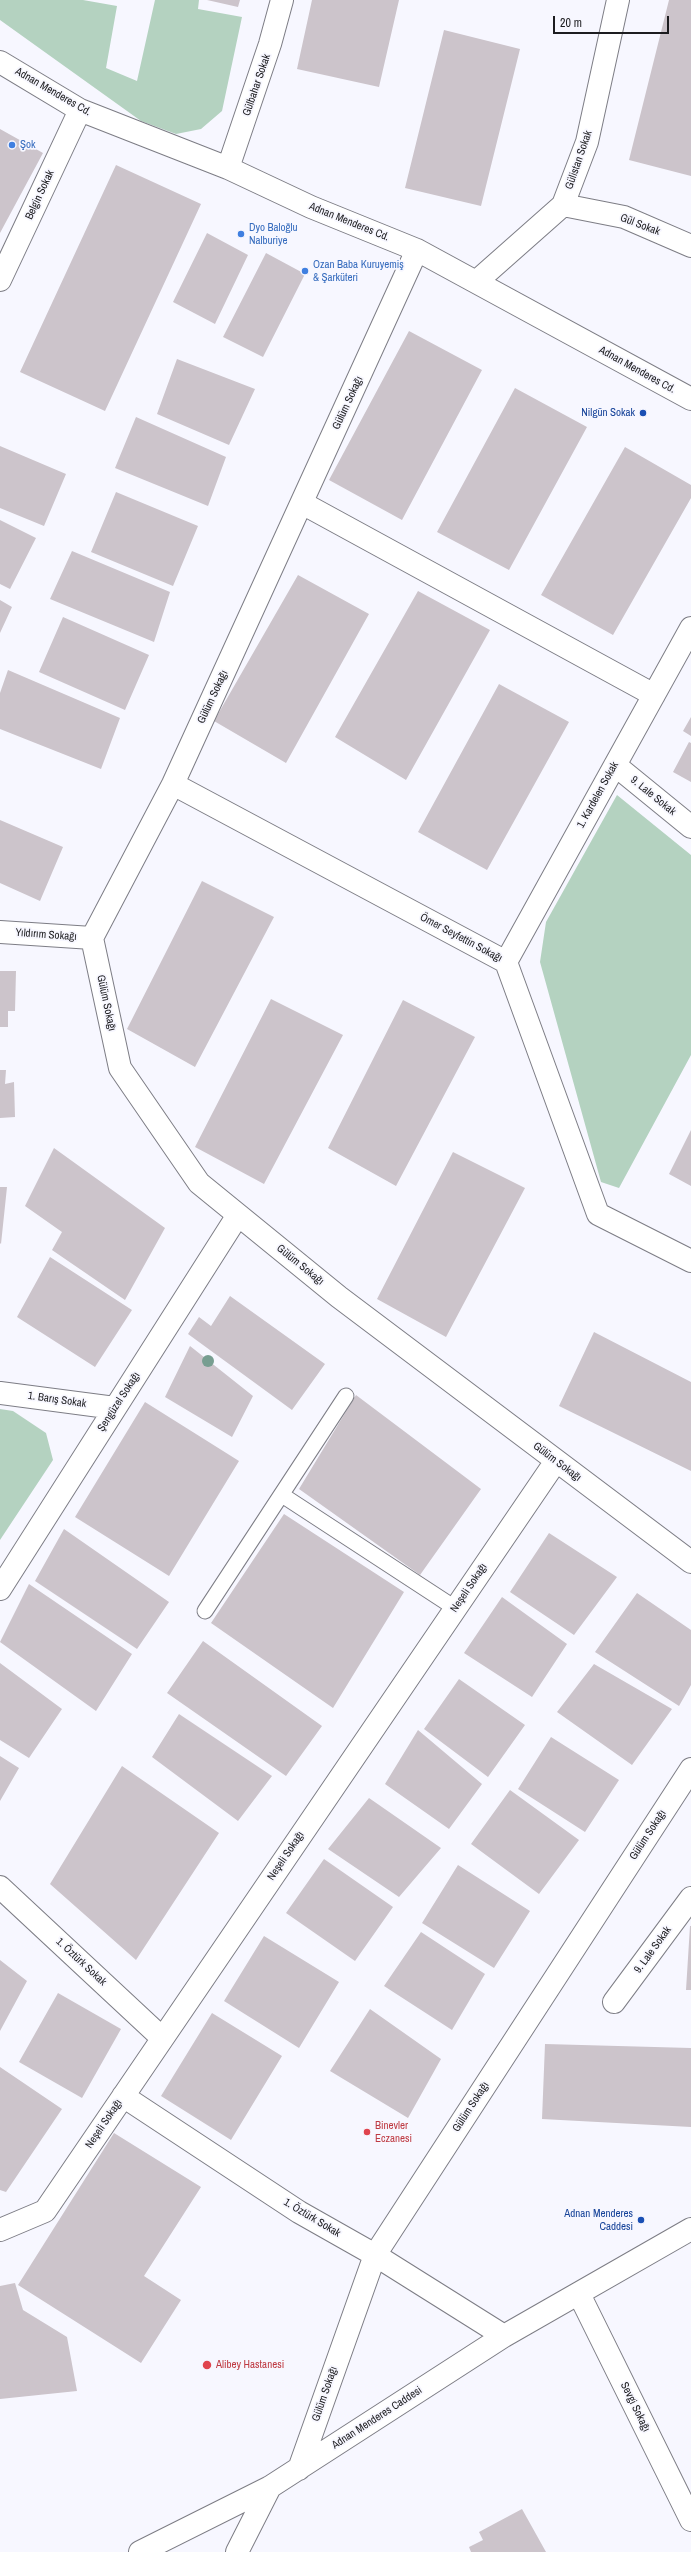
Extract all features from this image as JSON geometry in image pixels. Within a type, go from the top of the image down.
[{"type":"street","name":"Gülbahar Sokak","points":[[228,168],[270,44],[282,0]]},
{"type":"street","name":"Gülistan Sokak","points":[[476,282],[563,205],[587,142],[618,0]]},
{"type":"street","name":"Adnan Menderes Cd.","points":[[0,62],[80,110],[228,168],[311,207],[417,250],[691,399]]},
{"type":"street","name":"Belgin Sokak","points":[[0,280],[80,110]]},
{"type":"street","name":"Gül Sokak","points":[[563,205],[624,217],[691,246]]},
{"type":"street","name":"Gülüm Sokağı","points":[[417,250],[173,784],[92,938],[120,1068],[199,1183],[339,1296],[691,1562]]},
{"type":"street","points":[[302,503],[654,695]]},
{"type":"street","name":"1. Kardelen Sokak","points":[[506,962],[691,628]]},
{"type":"street","name":"9. Lale Sokak","points":[[615,765],[691,827]]},
{"type":"street","name":"Ömer Seyfettin Sokağı","points":[[173,784],[506,962],[598,1214],[691,1261]]},
{"type":"street","name":"Yıldırım Sokağı","points":[[0,932],[92,938]]},
{"type":"street","name":"Şengüzel Sokağı","points":[[0,1589],[238,1215]]},
{"type":"street","name":"1. Barış Sokak","points":[[0,1393],[115,1408]]},
{"type":"street","name":"Neşeli Sokağı","points":[[0,2230],[45,2211],[556,1461]]},
{"type":"street","name":"Gülüm Sokağı","points":[[299,2469],[375,2255],[691,1769]]},
{"type":"street","name":"1. Öztürk Sokak","points":[[0,1887],[162,2038]]},
{"type":"street","name":"9. Lale Sokak","points":[[614,2002],[691,1898]]},
{"type":"street","name":"1. Öztürk Sokak","points":[[123,2096],[299,2212],[375,2255],[504,2336]]},
{"type":"street","name":"Adnan Menderes Caddesi","points":[[140,2552],[270,2487],[504,2336],[691,2229]]},
{"type":"street","name":"Sevgi Sokağı","points":[[579,2294],[691,2520]]},
{"type":"street","points":[[237,2552],[270,2487]]},
{"type":"lane","points":[[205,1611],[346,1396]]},
{"type":"lane","points":[[282,1495],[455,1608]]},
{"type":"green space","points":[[0,0],[83,0],[117,6],[106,68],[137,81],[155,0],[199,0],[198,9],[242,17],[222,111],[201,129],[176,134],[141,121],[0,20]]},
{"type":"green space","points":[[617,795],[691,855],[691,1055],[619,1188],[601,1182],[540,962],[546,922]]},
{"type":"green space","points":[[0,1409],[13,1411],[46,1433],[53,1460],[0,1540]]},
{"type":"building","points":[[207,0],[240,0],[238,7]]},
{"type":"building","points":[[312,0],[399,0],[379,87],[297,69]]},
{"type":"building","points":[[669,0],[691,0],[691,176],[629,160]]},
{"type":"building","points":[[444,30],[520,49],[481,206],[405,188]]},
{"type":"building","points":[[0,129],[43,153],[0,233]]},
{"type":"building","points":[[116,165],[201,204],[105,411],[20,372]]},
{"type":"building","points":[[207,233],[248,255],[215,324],[173,302]]},
{"type":"building","points":[[266,253],[305,274],[263,357],[223,337]]},
{"type":"building","points":[[409,331],[482,370],[402,520],[329,480]]},
{"type":"building","points":[[177,359],[255,389],[229,445],[157,414]]},
{"type":"building","points":[[515,388],[587,427],[509,570],[437,532]]},
{"type":"building","points":[[136,417],[226,457],[208,506],[115,468]]},
{"type":"building","points":[[0,446],[66,474],[44,526],[0,508]]},
{"type":"building","points":[[625,447],[691,485],[691,498],[613,635],[541,595]]},
{"type":"building","points":[[116,492],[198,526],[173,586],[91,552]]},
{"type":"building","points":[[0,520],[36,538],[10,589],[0,584]]},
{"type":"building","points":[[72,551],[170,592],[154,642],[50,599]]},
{"type":"building","points":[[298,575],[369,614],[286,763],[214,721]]},
{"type":"building","points":[[418,591],[490,630],[406,780],[335,737]]},
{"type":"building","points":[[0,600],[12,607],[0,633]]},
{"type":"building","points":[[63,617],[149,655],[125,710],[39,672]]},
{"type":"building","points":[[8,670],[120,718],[101,769],[0,729],[0,693]]},
{"type":"building","points":[[499,684],[569,722],[487,870],[418,832]]},
{"type":"building","points":[[691,717],[691,736],[683,731]]},
{"type":"building","points":[[689,742],[691,743],[691,782],[673,772]]},
{"type":"building","points":[[0,820],[63,847],[40,901],[0,883]]},
{"type":"building","points":[[202,881],[274,917],[195,1067],[127,1029]]},
{"type":"building","points":[[0,971],[16,971],[15,1011],[8,1011],[8,1027],[0,1027]]},
{"type":"building","points":[[271,999],[343,1035],[264,1184],[195,1147]]},
{"type":"building","points":[[403,1000],[475,1037],[396,1186],[328,1148]]},
{"type":"building","points":[[0,1070],[6,1070],[5,1084],[14,1082],[15,1117],[0,1118]]},
{"type":"building","points":[[691,1130],[691,1186],[669,1174]]},
{"type":"building","points":[[54,1148],[165,1228],[125,1300],[52,1250],[62,1232],[25,1206]]},
{"type":"building","points":[[453,1152],[525,1188],[446,1337],[377,1299]]},
{"type":"building","points":[[0,1187],[7,1187],[1,1244],[0,1243]]},
{"type":"building","points":[[50,1257],[132,1310],[95,1367],[17,1317]]},
{"type":"building","points":[[230,1296],[325,1364],[292,1410],[188,1334],[199,1317],[211,1326]]},
{"type":"building","points":[[594,1332],[691,1382],[691,1471],[559,1406]]},
{"type":"building","points":[[190,1346],[253,1396],[232,1437],[165,1397]]},
{"type":"building","points":[[356,1395],[481,1489],[420,1575],[299,1489]]},
{"type":"building","points":[[145,1402],[239,1461],[169,1576],[75,1517]]},
{"type":"building","points":[[284,1514],[404,1592],[333,1708],[211,1623]]},
{"type":"building","points":[[64,1529],[169,1602],[137,1649],[35,1581]]},
{"type":"building","points":[[549,1533],[617,1577],[574,1635],[510,1592]]},
{"type":"building","points":[[29,1584],[132,1654],[96,1711],[0,1642]]},
{"type":"building","points":[[637,1593],[691,1630],[691,1685],[679,1706],[595,1652]]},
{"type":"building","points":[[502,1597],[567,1644],[532,1697],[464,1653]]},
{"type":"building","points":[[203,1641],[322,1726],[286,1776],[167,1693]]},
{"type":"building","points":[[0,1663],[62,1709],[29,1758],[0,1740]]},
{"type":"building","points":[[594,1664],[672,1709],[632,1765],[557,1712]]},
{"type":"building","points":[[459,1679],[525,1725],[488,1777],[424,1729]]},
{"type":"building","points":[[179,1714],[272,1776],[238,1821],[152,1757]]},
{"type":"building","points":[[418,1730],[482,1784],[449,1829],[385,1784]]},
{"type":"building","points":[[551,1737],[619,1780],[585,1832],[518,1789]]},
{"type":"building","points":[[0,1756],[19,1768],[0,1801]]},
{"type":"building","points":[[122,1766],[219,1833],[136,1960],[50,1884]]},
{"type":"building","points":[[510,1790],[579,1840],[539,1894],[471,1844]]},
{"type":"building","points":[[369,1798],[441,1848],[399,1897],[328,1849]]},
{"type":"building","points":[[324,1859],[393,1907],[355,1961],[286,1913]]},
{"type":"building","points":[[458,1865],[530,1911],[494,1968],[422,1923]]},
{"type":"building","points":[[690,1926],[691,1990],[686,1990]]},
{"type":"building","points":[[421,1932],[485,1974],[452,2030],[384,1986]]},
{"type":"building","points":[[264,1936],[339,1982],[299,2048],[224,2001]]},
{"type":"building","points":[[0,1960],[27,1981],[0,2031]]},
{"type":"building","points":[[58,1993],[121,2029],[82,2098],[19,2062]]},
{"type":"building","points":[[370,2009],[441,2059],[408,2118],[330,2071]]},
{"type":"building","points":[[212,2013],[282,2056],[231,2140],[161,2096]]},
{"type":"building","points":[[545,2044],[691,2048],[691,2127],[542,2119]]},
{"type":"building","points":[[0,2067],[62,2109],[6,2192],[0,2190]]},
{"type":"building","points":[[114,2133],[201,2187],[144,2276],[181,2300],[141,2363],[18,2285]]},
{"type":"building","points":[[15,2283],[23,2310],[67,2337],[77,2391],[0,2399],[0,2286]]},
{"type":"building","points":[[522,2509],[546,2552],[471,2552],[469,2547],[483,2540],[479,2532]]},
{"type":"place","name":"Şok","points":[[12,145]]},
{"type":"place","name":"Dyo Baloğlu Nalburiye","points":[[241,234]]},
{"type":"place","name":"Ozan Baba Kuruyemiş & Şarküteri","points":[[305,271]]},
{"type":"place","name":"Nilgün Sokak","points":[[643,413]]},
{"type":"place","name":"Binevler Eczanesi","points":[[367,2132]]},
{"type":"place","name":"Adnan Menderes Caddesi","points":[[641,2220]]},
{"type":"place","name":"Alibey Hastanesi","points":[[207,2365]]}]
